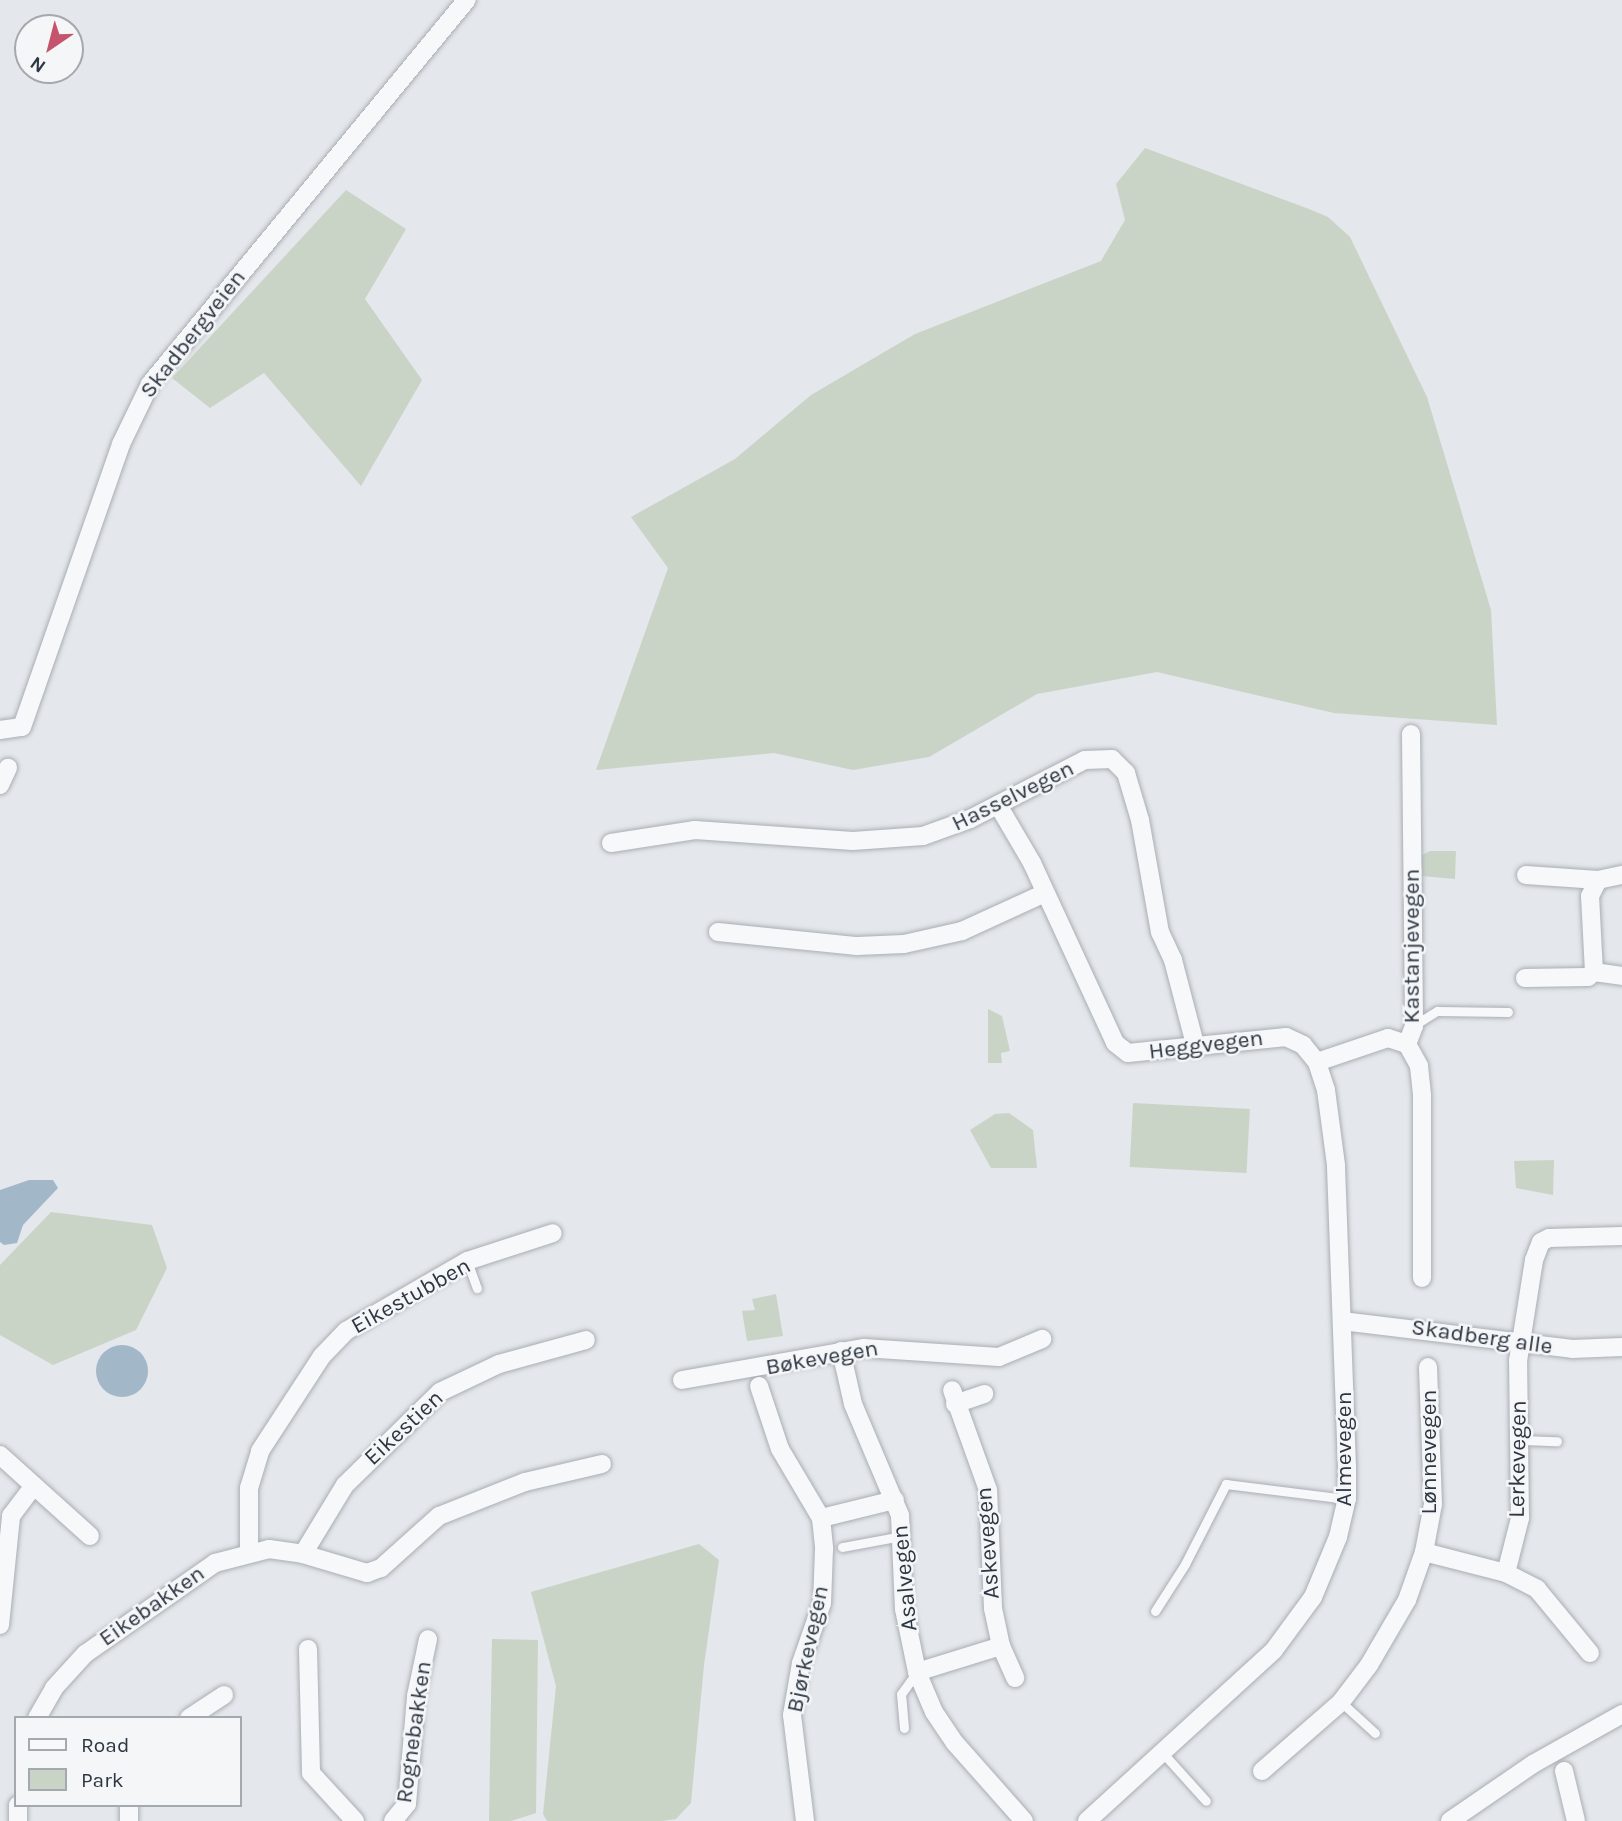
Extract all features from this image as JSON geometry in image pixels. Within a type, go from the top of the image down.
[{"type":"street","name":"Skadbergveien","points":[[0,730],[22,727],[121,444],[150,384],[467,0]]},
{"type":"street","name":"Kastanjevegen","points":[[1411,734],[1414,1026],[1407,1044],[1419,1066],[1422,1096],[1422,1278]]},
{"type":"street","name":"Hasselvegen","points":[[611,843],[695,830],[900,839],[944,830],[1085,760],[1100,756],[1120,764],[1140,820],[1160,932],[1173,960],[1196,1048]]},
{"type":"street","name":"Heggvegen","points":[[998,805],[1045,893],[1115,1043],[1134,1054],[1286,1037],[1303,1045],[1317,1062]]},
{"type":"street","points":[[1526,875],[1598,880],[1622,875]]},
{"type":"street","points":[[1594,972],[1590,896],[1598,880]]},
{"type":"street","points":[[718,932],[838,945],[904,944],[962,931],[1045,893]]},
{"type":"street","points":[[1525,978],[1588,977],[1594,972],[1622,976]]},
{"type":"street","points":[[1317,1062],[1388,1038],[1407,1044]]},
{"type":"street","name":"Almevegen","points":[[1087,1821],[1258,1665],[1298,1619],[1328,1569],[1347,1499],[1336,1165],[1326,1090],[1317,1062]]},
{"type":"street","name":"Eikestubben","points":[[249,1551],[249,1488],[260,1451],[322,1356],[346,1331],[467,1261],[553,1233]]},
{"type":"street","name":"Lerkevegen","points":[[1506,1573],[1520,1518],[1521,1343],[1534,1260],[1542,1242],[1622,1236]]},
{"type":"street","name":"Skadberg alle","points":[[1342,1321],[1572,1349],[1622,1347]]},
{"type":"street","name":"Bøkevegen","points":[[682,1380],[841,1351],[890,1346],[999,1357],[1042,1339]]},
{"type":"street","name":"Eikestien","points":[[303,1553],[345,1485],[440,1392],[499,1364],[586,1340]]},
{"type":"street","name":"Asalvegen","points":[[841,1351],[853,1404],[895,1500],[904,1536],[904,1609],[917,1672],[934,1712],[955,1743],[1024,1821]]},
{"type":"street","name":"Lønnevegen","points":[[1262,1771],[1341,1702],[1388,1634],[1424,1552],[1433,1504],[1428,1367]]},
{"type":"street","points":[[759,1386],[780,1449],[821,1518],[895,1500]]},
{"type":"street","name":"Askevegen","points":[[984,1394],[953,1397],[988,1490],[993,1608],[1001,1646],[1015,1678]]},
{"type":"street","points":[[0,1455],[90,1536]]},
{"type":"street","name":"Eikebakken","points":[[38,1716],[54,1688],[105,1639],[188,1578],[249,1551],[303,1553],[368,1573],[381,1568],[439,1516],[525,1482],[602,1464]]},
{"type":"street","points":[[0,1625],[11,1516],[34,1486]]},
{"type":"street","name":"Bjørkevegen","points":[[805,1821],[792,1715],[801,1663],[822,1602],[821,1518]]},
{"type":"street","points":[[1424,1552],[1506,1573],[1551,1602],[1590,1653]]},
{"type":"street","name":"Rognebakken","points":[[393,1821],[407,1804],[412,1728],[428,1639]]},
{"type":"street","points":[[917,1672],[1001,1646]]},
{"type":"street","points":[[309,1649],[312,1773],[355,1821]]},
{"type":"street","points":[[192,1716],[224,1695]]},
{"type":"street","points":[[1450,1821],[1533,1764],[1622,1714]]},
{"type":"street","points":[[1564,1771],[1576,1821]]},
{"type":"lane","points":[[1414,1026],[1437,1011],[1508,1012]]},
{"type":"lane","points":[[467,1261],[477,1287]]},
{"type":"lane","points":[[1521,1440],[1557,1441]]},
{"type":"lane","points":[[1155,1611],[1185,1564],[1226,1484],[1347,1499]]},
{"type":"lane","points":[[842,1547],[904,1536]]},
{"type":"lane","points":[[904,1728],[901,1694],[917,1672]]},
{"type":"lane","points":[[1341,1702],[1375,1733]]},
{"type":"lane","points":[[1161,1751],[1206,1801]]},
{"type":"green space","points":[[1145,148],[1328,217],[1350,237],[1427,397],[1491,610],[1497,725],[1334,713],[1157,672],[1037,694],[929,757],[853,770],[774,753],[596,770],[668,568],[631,517],[735,459],[811,395],[915,334],[1101,261],[1125,220],[1116,184]]},
{"type":"green space","points":[[346,190],[406,229],[365,299],[422,380],[361,486],[264,373],[210,408],[172,378]]},
{"type":"green space","points":[[1430,851],[1456,851],[1455,879],[1421,876],[1422,855]]},
{"type":"green space","points":[[988,1009],[1002,1016],[1010,1051],[1001,1053],[1002,1063],[988,1063]]},
{"type":"green space","points":[[1133,1103],[1250,1109],[1246,1173],[1130,1167]]},
{"type":"green space","points":[[1009,1113],[1033,1130],[1037,1168],[991,1168],[970,1130],[995,1114]]},
{"type":"green space","points":[[1554,1160],[1553,1195],[1516,1188],[1514,1161]]},
{"type":"green space","points":[[51,1212],[152,1225],[167,1268],[136,1330],[53,1365],[0,1335],[0,1265]]},
{"type":"green space","points":[[776,1294],[783,1336],[747,1341],[742,1311],[755,1310],[752,1299]]},
{"type":"green space","points":[[699,1544],[719,1560],[704,1665],[691,1803],[676,1819],[662,1821],[547,1821],[543,1814],[556,1686],[531,1592]]},
{"type":"green space","points":[[492,1639],[538,1640],[536,1813],[511,1821],[489,1821]]},
{"type":"water","points":[[29,1180],[53,1180],[58,1188],[23,1225],[17,1243],[4,1245],[0,1242],[0,1190]]},
{"type":"water","points":[[122,1345],[141,1352],[148,1371],[141,1390],[122,1397],[103,1390],[96,1371],[103,1352]]}]
